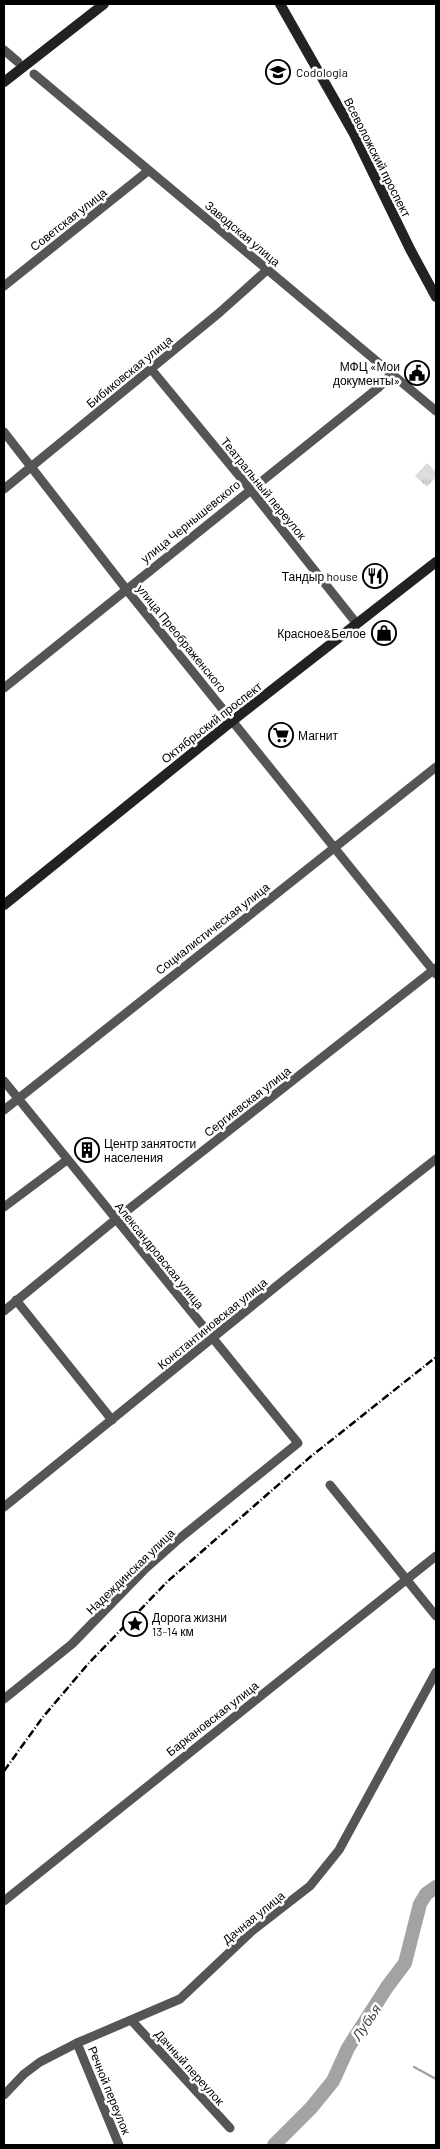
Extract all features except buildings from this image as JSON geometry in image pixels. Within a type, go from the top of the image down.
[{"type":"street","points":[[4,82],[104,4]]},
{"type":"street","name":"Всеволожский проспект","points":[[280,4],[354,134],[410,249],[436,297]]},
{"type":"street","points":[[4,50],[18,62]]},
{"type":"street","name":"Заводская улица","points":[[34,74],[436,411]]},
{"type":"street","name":"Советская улица","points":[[4,286],[148,171]]},
{"type":"street","name":"Бибиковская улица","points":[[4,489],[151,369],[267,270]]},
{"type":"street","name":"Театральный переулок","points":[[151,369],[250,489],[357,624]]},
{"type":"street","name":"улица Чернышевского","points":[[4,688],[378,388],[392,374]]},
{"type":"street","name":"улица Преображенского","points":[[4,432],[126,589],[435,971]]},
{"type":"street","name":"Октябрьский проспект","points":[[4,904],[232,721],[436,562]]},
{"type":"street","name":"Социалистическая улица","points":[[4,1110],[436,767]]},
{"type":"street","name":"Сергиевская улица","points":[[4,1311],[115,1220],[435,971]]},
{"type":"street","name":"Александровская улица","points":[[4,1081],[212,1340],[298,1443]]},
{"type":"street","name":"Константиновская улица","points":[[4,1507],[334,1239],[436,1159]]},
{"type":"street","points":[[4,1207],[67,1160]]},
{"type":"street","points":[[16,1300],[112,1420]]},
{"type":"street","name":"Надеждинская улица","points":[[4,1699],[72,1644],[144,1570],[180,1538],[298,1443]]},
{"type":"street","points":[[330,1485],[436,1616]]},
{"type":"street","name":"Баркановская улица","points":[[4,1901],[436,1556]]},
{"type":"street","name":"Дачная улица","points":[[4,2095],[24,2074],[40,2062],[78,2043],[170,2005],[187,1994],[252,1931],[297,1897],[319,1877],[348,1834],[436,1672]]},
{"type":"street","name":"Дачный переулок","points":[[132,2021],[230,2128]]},
{"type":"street","name":"Речной переулок","points":[[78,2043],[119,2145]]},
{"type":"green space","points":[[427,463],[436,472],[436,477],[427,487],[415,476]]},
{"type":"waterway","name":"Лубья","points":[[274,2145],[311,2108],[333,2081],[348,2048],[387,1987],[405,1963],[420,1904],[426,1894],[436,1887]]},
{"type":"waterway","points":[[414,2067],[436,2079]]},
{"type":"railway","points":[[4,1771],[43,1717],[88,1664],[168,1581],[309,1458],[436,1357]]},
{"type":"place","name":"Codologia","points":[[278,72]]},
{"type":"place","name":"МФЦ «Мои документы»","points":[[417,373]]},
{"type":"place","name":"Тандыр house","points":[[375,576]]},
{"type":"place","name":"Красное&Белое","points":[[384,633]]},
{"type":"place","name":"Магнит","points":[[281,735]]},
{"type":"place","name":"Центр занятости населения","points":[[87,1150]]},
{"type":"place","name":"Дорога жизни 13-14 км","points":[[135,1624]]}]
